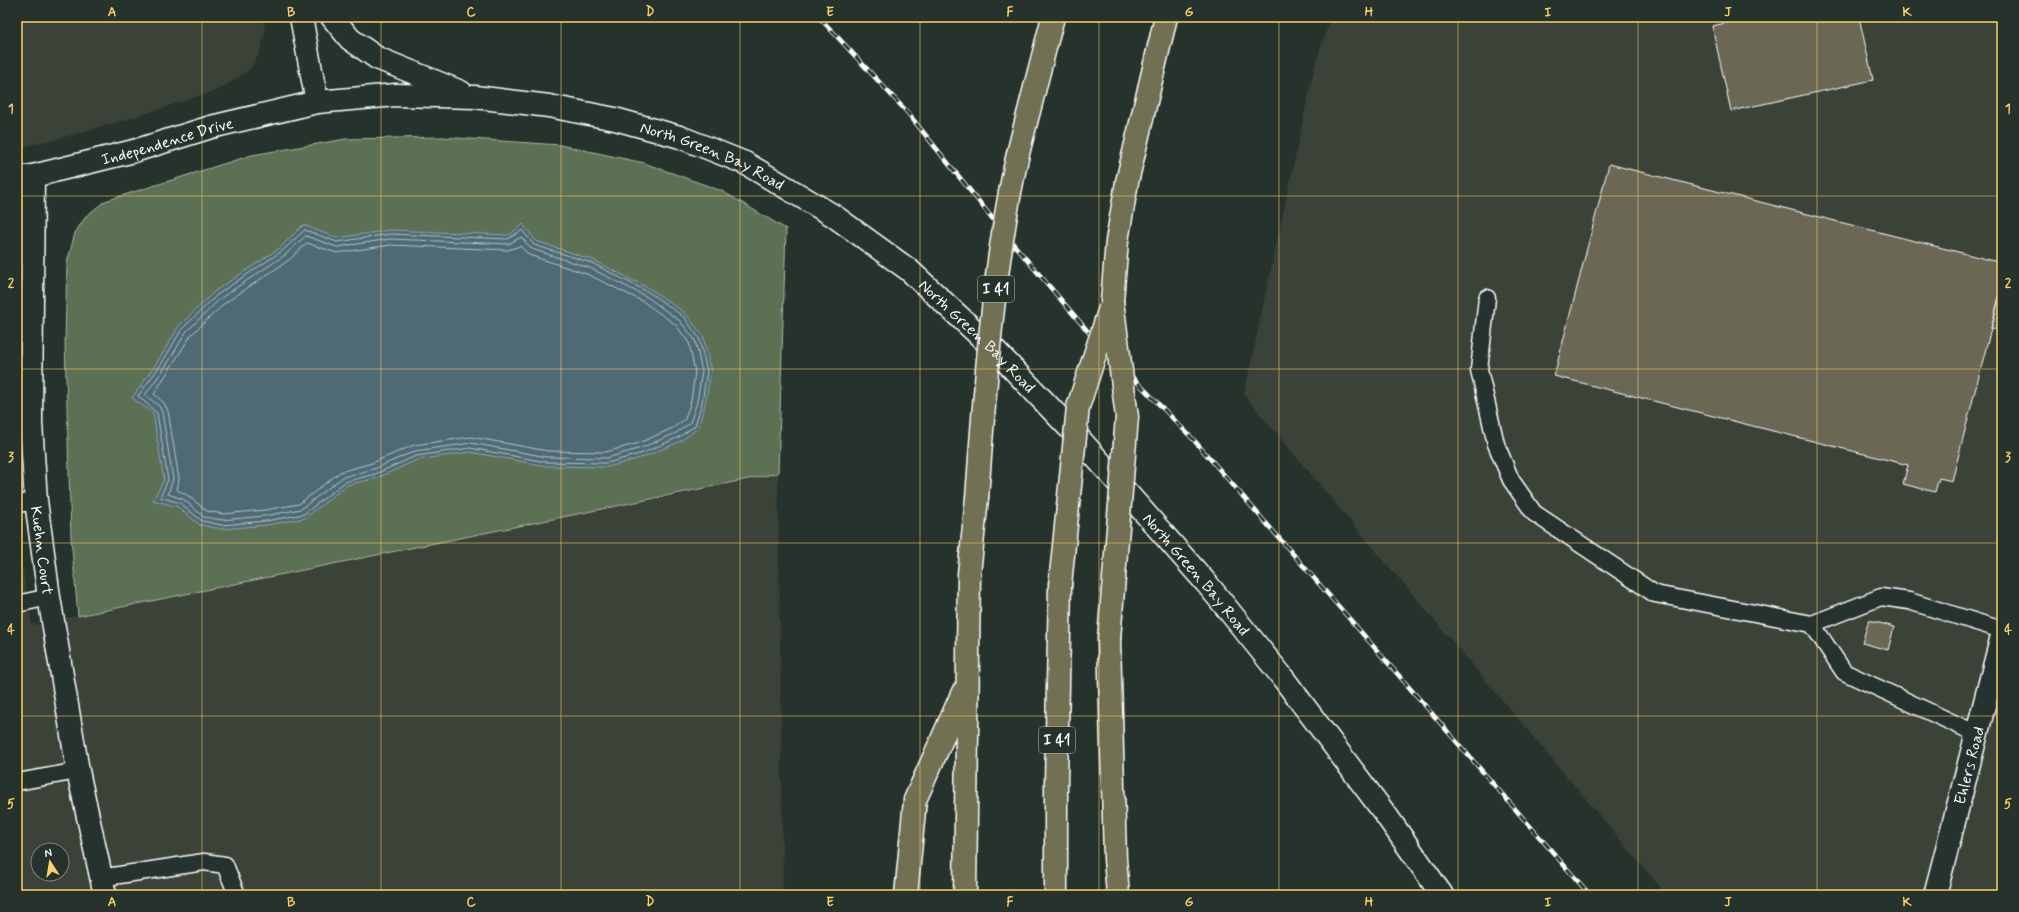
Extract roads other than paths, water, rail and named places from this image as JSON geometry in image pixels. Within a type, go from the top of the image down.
[{"type":"highway","name":"I 41","points":[[965,895],[969,574],[988,362],[999,265],[1014,172],[1053,17]]},
{"type":"highway","name":"I 41","points":[[1056,895],[1056,783],[1060,585],[1078,407],[1112,301],[1117,241],[1127,182],[1166,17]]},
{"type":"highway","points":[[1112,301],[1127,417],[1109,639],[1115,859],[1118,895]]},
{"type":"highway","points":[[906,895],[915,800],[967,683]]},
{"type":"street","points":[[301,17],[316,102]]},
{"type":"street","points":[[332,17],[350,39],[377,58],[475,97]]},
{"type":"street","name":"North Green Bay Road","points":[[316,102],[396,95],[475,97],[549,106],[615,119],[680,137],[744,163],[834,216],[908,270],[993,348],[1034,389],[1208,585],[1280,674],[1386,815],[1442,895]]},
{"type":"street","name":"Independence Drive","points":[[25,177],[134,151],[211,127],[316,102]]},
{"type":"street","name":"Kuehn Court","points":[[25,177],[31,423],[27,503],[49,597],[78,771],[102,886]]},
{"type":"street","name":"Ehlers Road","points":[[1935,895],[2002,636]]},
{"type":"lane","points":[[1487,298],[1479,370],[1496,444],[1511,480],[1534,513],[1654,594],[1812,624],[1881,597],[1909,601],[2002,630]]},
{"type":"lane","points":[[17,604],[49,597]]},
{"type":"lane","points":[[1812,624],[1844,672],[1977,734]]},
{"type":"lane","points":[[17,782],[78,771]]},
{"type":"lane","points":[[102,886],[204,862],[225,864],[237,895]]},
{"type":"water","points":[[523,224],[536,241],[593,260],[652,290],[686,314],[703,336],[711,372],[705,404],[698,428],[681,441],[644,457],[608,467],[546,466],[470,452],[417,460],[377,478],[347,485],[305,518],[267,525],[222,529],[200,525],[178,507],[153,500],[164,480],[153,413],[132,398],[158,361],[179,326],[215,291],[280,248],[303,225],[337,238],[390,230],[509,235]]},
{"type":"railway","points":[[819,17],[907,112],[1009,239],[1091,335],[1192,438],[1590,895]]}]
